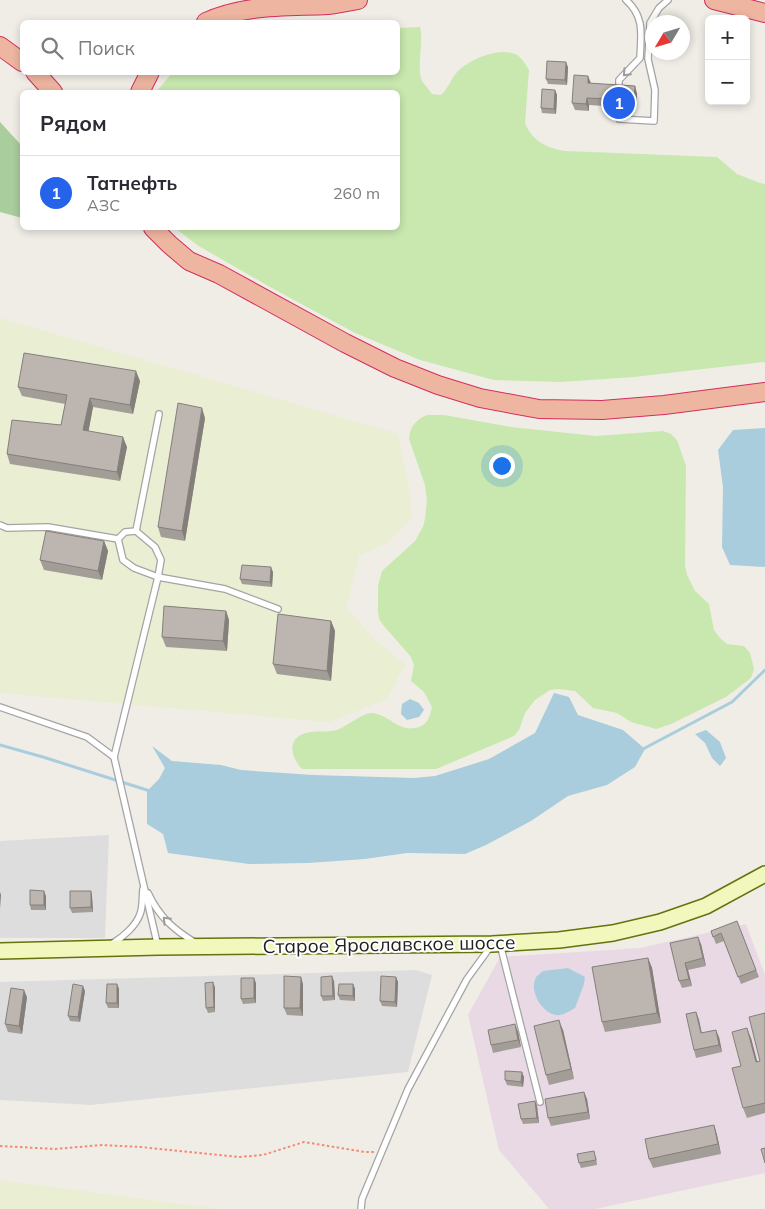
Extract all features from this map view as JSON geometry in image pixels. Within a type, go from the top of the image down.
[{"type":"highway","points":[[212,20],[240,11],[279,5],[330,5],[358,0]]},
{"type":"highway","points":[[714,0],[765,13]]},
{"type":"highway","points":[[0,46],[20,61]]},
{"type":"highway","points":[[38,75],[51,90]]},
{"type":"highway","points":[[141,90],[148,75]]},
{"type":"highway","points":[[155,230],[189,260],[219,274],[345,343],[395,368],[438,385],[480,398],[539,408],[602,410],[664,405],[765,392]]},
{"type":"highway","points":[[166,230],[219,274]]},
{"type":"main road","name":"Старое Ярославское шоссе","points":[[0,951],[202,946],[496,944],[588,936],[653,924],[706,906],[765,874]]},
{"type":"lane","points":[[626,0],[632,5],[641,22],[640,58],[619,80],[619,119],[654,121],[655,90],[648,59],[650,23],[659,8],[668,0]]},
{"type":"lane","points":[[136,531],[159,414]]},
{"type":"lane","points":[[0,525],[7,528],[48,527],[118,539]]},
{"type":"lane","points":[[118,539],[125,532],[136,531],[155,548],[161,560],[114,757],[158,947]]},
{"type":"lane","points":[[118,539],[124,560],[134,568],[158,577],[224,589],[278,609]]},
{"type":"lane","points":[[0,707],[87,738],[114,757]]},
{"type":"lane","points":[[143,882],[163,918],[182,935],[202,946]]},
{"type":"lane","points":[[103,948],[120,939],[130,929],[140,914],[143,882]]},
{"type":"lane","points":[[496,944],[540,1102]]},
{"type":"lane","points":[[361,1209],[362,1199],[412,1080],[467,979],[496,944]]},
{"type":"path","points":[[0,1146],[55,1149],[102,1145],[239,1157],[263,1155],[304,1142],[365,1152],[381,1152]]},
{"type":"shaded area","points":[[109,835],[105,938],[0,938],[0,841]]},
{"type":"shaded area","points":[[746,924],[765,975],[765,1173],[595,1209],[549,1209],[499,1150],[468,1015],[500,957],[640,948]]},
{"type":"shaded area","points":[[416,970],[432,975],[408,1072],[91,1105],[0,1100],[0,982]]},
{"type":"green space","points":[[420,27],[420,75],[422,81],[432,94],[441,95],[459,70],[478,58],[503,52],[517,55],[521,58],[529,70],[525,123],[532,135],[547,146],[566,151],[717,157],[737,174],[765,184],[765,362],[634,377],[561,382],[494,380],[420,360],[355,333],[197,245],[178,230],[400,230],[400,90],[158,90],[170,75],[400,75],[400,28]]},
{"type":"green space","points":[[0,122],[20,144],[20,217],[0,212]]},
{"type":"green space","points":[[0,318],[398,434],[410,494],[412,518],[389,542],[359,556],[346,608],[375,639],[405,665],[387,699],[329,722],[0,693]]},
{"type":"green space","points":[[427,415],[444,415],[511,427],[596,436],[663,431],[671,434],[677,440],[686,466],[685,566],[687,575],[695,591],[709,604],[714,630],[720,638],[727,644],[744,646],[750,653],[754,669],[751,678],[726,697],[671,724],[656,729],[631,722],[617,713],[593,708],[575,691],[558,689],[550,690],[535,700],[525,713],[519,730],[514,736],[436,769],[302,769],[295,759],[292,749],[295,739],[306,733],[337,730],[371,713],[383,716],[401,726],[414,728],[424,725],[430,715],[432,707],[424,692],[411,681],[414,665],[411,657],[384,626],[379,619],[378,611],[378,586],[382,571],[415,541],[425,519],[427,501],[425,485],[409,439],[414,424]]},
{"type":"green space","points":[[0,1180],[217,1209],[0,1209]]},
{"type":"water","points":[[765,428],[765,567],[730,565],[722,547],[723,487],[718,450],[733,430]]},
{"type":"water","points":[[554,693],[569,697],[578,715],[623,730],[645,749],[635,767],[607,785],[568,796],[531,821],[465,854],[407,853],[365,859],[308,863],[249,864],[168,853],[163,834],[147,824],[147,791],[159,779],[165,768],[152,746],[172,761],[221,765],[241,770],[313,775],[414,778],[435,776],[489,759],[535,733]]},
{"type":"water","points":[[410,699],[419,703],[424,710],[419,717],[407,720],[401,714],[402,704]]},
{"type":"water","points":[[706,730],[720,742],[726,758],[720,766],[712,758],[705,743],[695,734]]},
{"type":"water","points":[[568,968],[585,977],[584,984],[575,1008],[562,1015],[552,1014],[541,1005],[536,997],[534,991],[535,979],[543,971]]},
{"type":"building","points":[[547,61],[566,62],[565,80],[546,79]]},
{"type":"building","points":[[574,75],[588,76],[588,83],[635,86],[634,100],[587,98],[586,104],[572,103]]},
{"type":"building","points":[[542,89],[555,90],[554,109],[541,108]]},
{"type":"building","points":[[24,353],[136,371],[130,405],[90,398],[83,430],[123,437],[117,472],[7,454],[12,420],[61,425],[67,395],[18,387]]},
{"type":"building","points":[[178,403],[202,408],[182,531],[158,527]]},
{"type":"building","points":[[46,531],[104,541],[98,571],[40,560]]},
{"type":"building","points":[[242,565],[271,567],[270,582],[240,579]]},
{"type":"building","points":[[164,606],[226,611],[223,641],[162,637]]},
{"type":"building","points":[[278,614],[331,621],[327,671],[273,664]]},
{"type":"building","points":[[30,890],[44,891],[44,905],[30,905]]},
{"type":"building","points":[[70,891],[91,891],[91,907],[70,908]]},
{"type":"building","points":[[737,921],[756,970],[738,977],[721,933],[713,937],[711,931]]},
{"type":"building","points":[[698,937],[703,958],[685,963],[689,979],[679,981],[670,943]]},
{"type":"building","points":[[648,958],[657,1013],[602,1022],[592,967]]},
{"type":"building","points":[[284,976],[301,977],[300,1008],[284,1008]]},
{"type":"building","points":[[332,976],[333,996],[321,996],[321,977]]},
{"type":"building","points":[[381,976],[396,977],[395,1002],[380,1001]]},
{"type":"building","points":[[241,978],[254,978],[254,998],[241,999]]},
{"type":"building","points":[[213,982],[214,1007],[206,1008],[205,983]]},
{"type":"building","points":[[73,984],[83,986],[78,1017],[68,1016]]},
{"type":"building","points":[[107,984],[117,984],[117,1003],[106,1003]]},
{"type":"building","points":[[339,984],[353,984],[353,996],[338,995]]},
{"type":"building","points":[[11,988],[24,990],[19,1026],[5,1024]]},
{"type":"building","points":[[696,1012],[701,1033],[716,1030],[719,1045],[694,1050],[686,1014]]},
{"type":"building","points":[[765,1013],[765,1103],[743,1108],[732,1068],[741,1066],[732,1032],[747,1028],[756,1062],[760,1061],[749,1017]]},
{"type":"building","points":[[559,1020],[571,1069],[546,1075],[534,1026]]},
{"type":"building","points":[[515,1024],[518,1040],[491,1045],[488,1030]]},
{"type":"building","points":[[505,1071],[522,1072],[521,1082],[505,1080]]},
{"type":"building","points":[[584,1092],[588,1112],[548,1118],[545,1099]]},
{"type":"building","points":[[535,1101],[537,1118],[521,1119],[518,1104]]},
{"type":"building","points":[[714,1125],[718,1144],[649,1159],[645,1139]]},
{"type":"building","points":[[765,1148],[765,1163],[761,1149]]},
{"type":"building","points":[[594,1151],[596,1160],[579,1163],[577,1154]]},
{"type":"waterway","points":[[643,749],[732,702],[765,670]]},
{"type":"waterway","points":[[0,745],[150,791]]},
{"type":"place","name":"Татнефть","points":[[619,103]]}]
